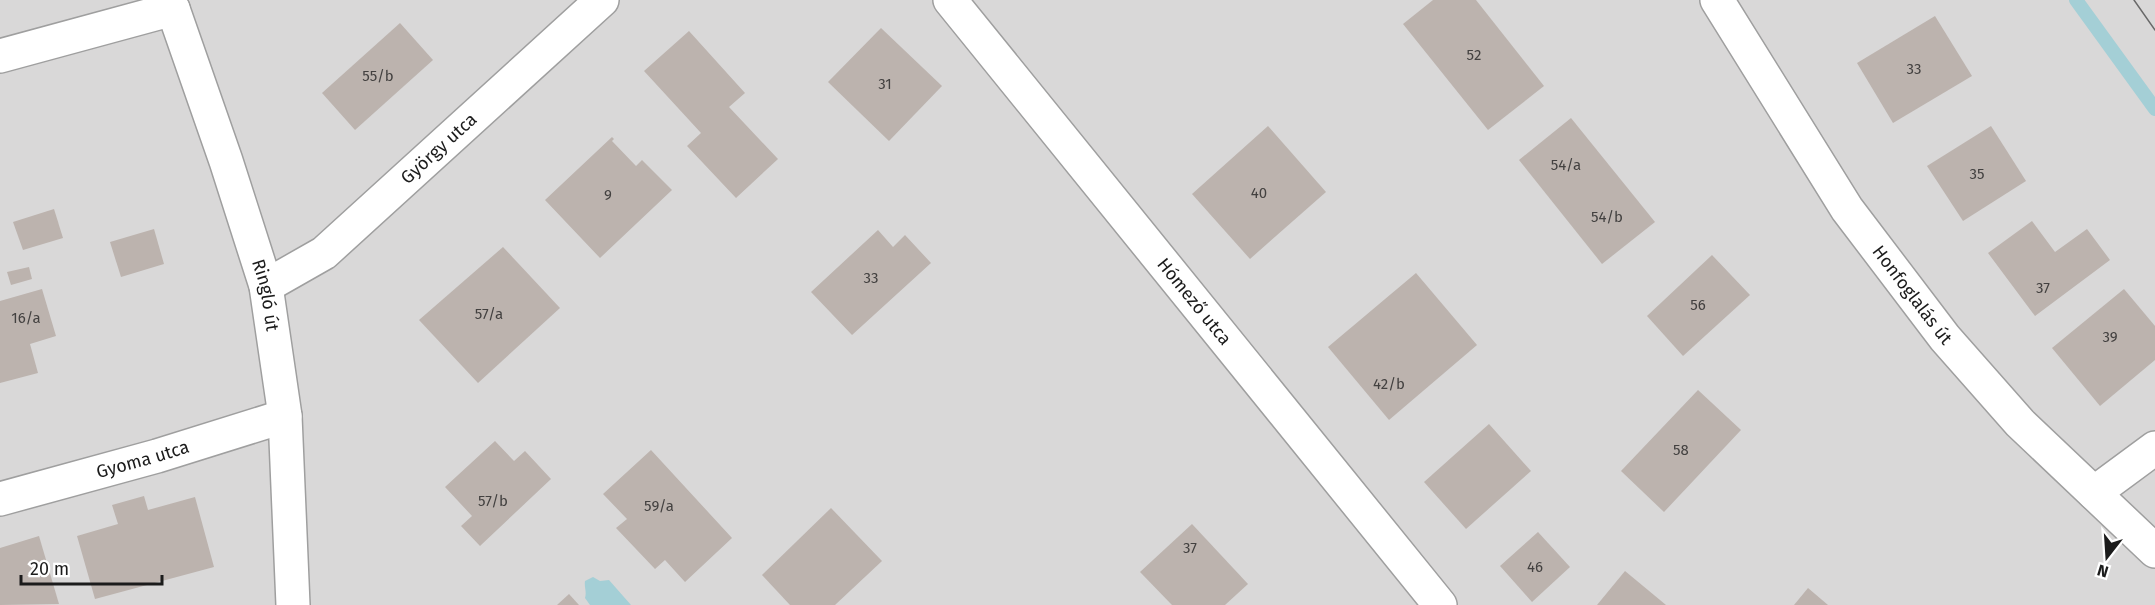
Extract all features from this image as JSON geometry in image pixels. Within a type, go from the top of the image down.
[{"type":"street","name":"György utca","points":[[267,286],[324,253],[602,0]]},
{"type":"street","name":"Hómező utca","points":[[950,0],[1440,605]]},
{"type":"street","name":"Honfoglalás út","points":[[1717,0],[1847,209],[1930,320],[2020,423],[2155,551]]},
{"type":"street","name":"Ringló út","points":[[170,5],[226,160],[267,286],[285,416],[293,605]]},
{"type":"street","points":[[0,56],[170,5]]},
{"type":"street","name":"Gyoma utca","points":[[0,499],[157,456],[285,416]]},
{"type":"street","points":[[2094,493],[2155,448]]},
{"type":"shaded area","points":[[0,0],[2155,0],[2155,605],[0,605]]},
{"type":"water","points":[[593,577],[600,581],[609,580],[631,605],[590,605],[585,598],[585,581]]},
{"type":"building","points":[[1433,0],[1476,0],[1544,86],[1488,130],[1403,24]]},
{"type":"building","points":[[1935,16],[1972,76],[1893,123],[1857,63]]},
{"type":"building","points":[[400,23],[433,60],[355,130],[322,93]]},
{"type":"building","points":[[881,28],[942,86],[889,141],[828,82]]},
{"type":"building","points":[[689,31],[745,93],[729,107],[778,159],[736,198],[687,146],[701,133],[644,71]]},
{"type":"building","points":[[1571,118],[1655,222],[1602,264],[1519,160]]},
{"type":"building","points":[[1268,126],[1326,192],[1250,259],[1192,194]]},
{"type":"building","points":[[1991,126],[2026,181],[1963,221],[1927,166]]},
{"type":"building","points":[[612,137],[614,139],[612,141],[636,166],[642,160],[672,190],[600,258],[545,200]]},
{"type":"building","points":[[54,209],[63,238],[23,250],[13,222]]},
{"type":"building","points":[[2032,221],[2055,252],[2087,229],[2110,260],[2035,316],[1988,253]]},
{"type":"building","points":[[154,229],[164,264],[121,277],[110,242]]},
{"type":"building","points":[[878,230],[893,247],[905,235],[931,263],[852,335],[811,292]]},
{"type":"building","points":[[503,247],[560,308],[478,383],[419,320]]},
{"type":"building","points":[[1712,255],[1750,295],[1683,356],[1647,316]]},
{"type":"building","points":[[29,267],[32,279],[11,285],[7,272]]},
{"type":"building","points":[[1416,273],[1477,345],[1389,420],[1328,347]]},
{"type":"building","points":[[42,289],[56,336],[30,344],[38,373],[0,383],[0,301]]},
{"type":"building","points":[[2124,289],[2155,326],[2155,360],[2100,406],[2052,348]]},
{"type":"building","points":[[1698,390],[1741,430],[1664,512],[1621,471]]},
{"type":"building","points":[[1489,424],[1531,471],[1466,529],[1424,482]]},
{"type":"building","points":[[495,441],[514,461],[525,451],[551,479],[480,546],[461,526],[472,516],[445,487]]},
{"type":"building","points":[[651,450],[732,538],[685,582],[665,560],[655,569],[616,528],[627,519],[603,494]]},
{"type":"building","points":[[144,496],[148,510],[195,497],[214,567],[95,599],[77,536],[118,524],[112,505]]},
{"type":"building","points":[[831,508],[882,561],[835,605],[790,605],[762,575]]},
{"type":"building","points":[[1192,524],[1248,584],[1225,605],[1172,605],[1140,572]]},
{"type":"building","points":[[1538,532],[1570,567],[1532,602],[1500,566]]},
{"type":"building","points":[[39,536],[59,604],[0,605],[0,548]]},
{"type":"building","points":[[1625,571],[1666,605],[1597,605]]},
{"type":"building","points":[[1808,588],[1828,605],[1794,605]]},
{"type":"building","points":[[569,594],[579,605],[557,605]]},
{"type":"waterway","points":[[2076,0],[2155,109]]},
{"type":"tram line","points":[[2134,0],[2155,30]]}]
